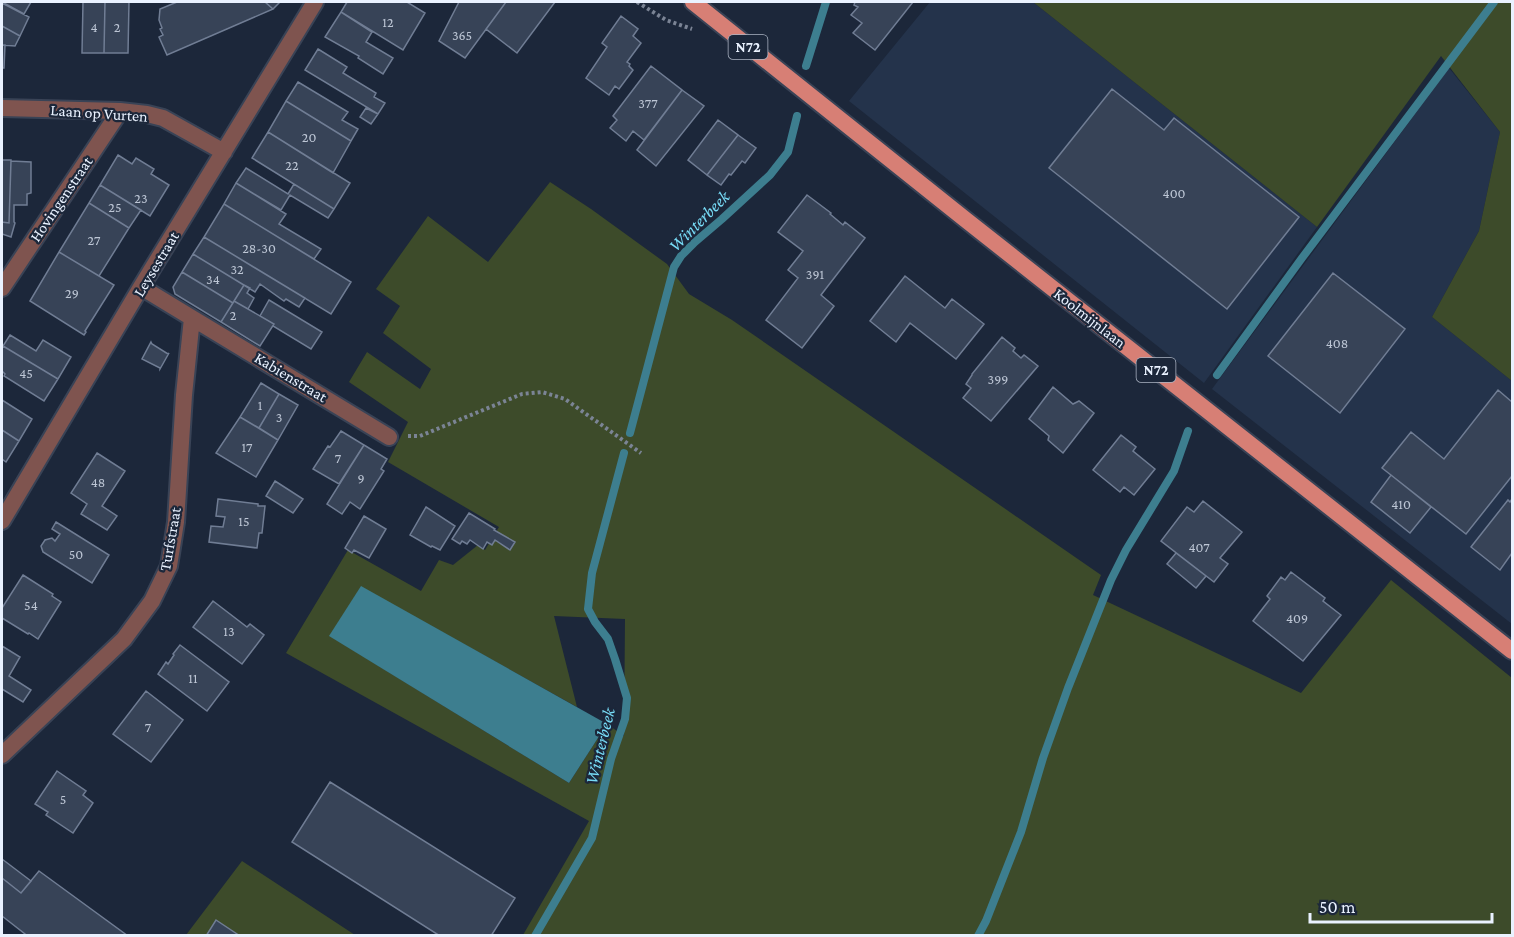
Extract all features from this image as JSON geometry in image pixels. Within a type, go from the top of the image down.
[{"type":"main road","name":"Koolmijnlaan","points":[[692,3],[1512,651]]},
{"type":"street","name":"Leysestraat","points":[[2,521],[141,287],[315,4]]},
{"type":"street","name":"Laan op Vurten","points":[[2,108],[120,111],[147,114],[163,118],[224,152]]},
{"type":"street","name":"Hovingenstraat","points":[[2,288],[120,111]]},
{"type":"street","points":[[141,287],[192,318]]},
{"type":"street","name":"Kabienstraat","points":[[192,318],[389,437]]},
{"type":"street","name":"Turfstraat","points":[[2,755],[124,639],[152,601],[169,566],[176,522],[184,395],[192,318]]},
{"type":"path","points":[[389,437],[420,436],[522,394],[542,392],[566,399],[641,453]]},
{"type":"shaded area","points":[[930,2],[1033,2],[1317,227],[1204,383],[849,101]]},
{"type":"shaded area","points":[[1449,68],[1500,132],[1479,231],[1432,317],[1512,381],[1512,624],[1212,389]]},
{"type":"shaded area","points":[[361,586],[607,724],[569,783],[329,636]]},
{"type":"green space","points":[[1033,2],[1512,2],[1512,381],[1432,317],[1479,231],[1500,132],[1441,56],[1317,227]]},
{"type":"green space","points":[[550,182],[667,264],[689,294],[732,320],[1101,575],[1093,595],[1301,693],[1391,580],[1512,678],[1512,935],[523,935],[589,821],[286,653],[348,550],[421,591],[439,560],[453,565],[478,545],[485,550],[499,527],[388,462],[408,422],[349,382],[367,352],[420,389],[431,369],[383,333],[400,306],[376,289],[428,216],[488,262]],"holes":[[[361,587],[577,707],[554,616],[625,619],[624,736],[607,724],[569,783],[330,636]]]},
{"type":"green space","points":[[242,861],[355,935],[186,935]]},
{"type":"building","points":[[2,2],[31,2],[24,14]]},
{"type":"building","points":[[83,2],[105,2],[104,53],[82,53]]},
{"type":"building","points":[[105,2],[129,2],[128,53],[104,53]]},
{"type":"building","points":[[177,2],[265,2],[273,9],[167,55],[159,37],[163,35],[160,29],[162,28],[159,20],[160,9]]},
{"type":"building","points":[[265,2],[280,2],[273,9]]},
{"type":"building","points":[[347,2],[407,2],[425,13],[403,50],[341,12]]},
{"type":"building","points":[[459,2],[506,2],[465,58],[439,41]]},
{"type":"building","points":[[506,2],[555,2],[517,53],[486,29]]},
{"type":"building","points":[[855,2],[913,2],[875,50],[853,33],[862,23],[851,15],[858,7],[854,5]]},
{"type":"building","points":[[2,3],[29,17],[20,36],[2,26]]},
{"type":"building","points":[[341,12],[372,32],[366,42],[393,58],[383,74],[358,58],[359,56],[325,37]]},
{"type":"building","points":[[621,16],[638,29],[633,36],[641,43],[627,62],[633,70],[619,89],[615,86],[609,95],[586,78],[607,47],[602,43]]},
{"type":"building","points":[[2,26],[20,36],[15,46],[2,45]]},
{"type":"building","points":[[2,45],[5,45],[4,68],[2,68]]},
{"type":"building","points":[[318,49],[347,67],[343,73],[376,93],[374,97],[385,103],[378,114],[305,70]]},
{"type":"building","points":[[651,66],[682,90],[644,140],[633,131],[626,141],[610,128],[617,120],[613,116]]},
{"type":"building","points":[[298,82],[348,112],[342,120],[358,129],[351,141],[286,101]]},
{"type":"building","points":[[1112,89],[1164,130],[1174,118],[1299,217],[1227,309],[1049,168]]},
{"type":"building","points":[[682,90],[704,106],[656,166],[637,150]]},
{"type":"building","points":[[286,101],[351,141],[333,173],[268,132]]},
{"type":"building","points":[[366,108],[378,114],[371,124],[360,117]]},
{"type":"building","points":[[718,120],[738,135],[707,175],[688,160]]},
{"type":"building","points":[[268,132],[350,183],[334,209],[252,158]]},
{"type":"building","points":[[738,135],[756,148],[745,163],[742,161],[721,185],[707,175]]},
{"type":"building","points":[[118,155],[132,164],[136,158],[154,169],[151,174],[169,185],[150,216],[100,185]]},
{"type":"building","points":[[2,160],[11,160],[9,223],[2,222]]},
{"type":"building","points":[[11,161],[31,162],[31,193],[27,194],[27,205],[14,205],[15,223],[11,237],[2,234],[2,222],[9,223]]},
{"type":"building","points":[[246,168],[288,194],[294,184],[334,209],[328,218],[290,195],[281,210],[236,183]]},
{"type":"building","points":[[236,183],[286,214],[279,224],[321,249],[314,259],[224,204]]},
{"type":"building","points":[[100,185],[141,210],[129,228],[89,203]]},
{"type":"building","points":[[807,195],[843,225],[845,222],[865,238],[821,295],[834,306],[802,348],[766,320],[798,278],[788,270],[803,251],[778,232]]},
{"type":"building","points":[[89,203],[129,228],[99,276],[59,252]]},
{"type":"building","points":[[224,204],[351,282],[331,314],[204,237]]},
{"type":"building","points":[[204,237],[305,298],[299,307],[286,299],[284,301],[260,284],[255,292],[193,254]]},
{"type":"building","points":[[59,252],[114,285],[84,335],[30,301]]},
{"type":"building","points":[[193,254],[244,285],[233,303],[182,272]]},
{"type":"building","points":[[182,272],[233,303],[221,322],[175,294],[173,287]]},
{"type":"building","points":[[1333,273],[1405,329],[1340,413],[1268,356]]},
{"type":"building","points":[[905,276],[945,308],[952,299],[984,324],[956,359],[910,323],[896,342],[870,321]]},
{"type":"building","points":[[244,285],[250,288],[247,293],[254,298],[248,309],[234,301]]},
{"type":"building","points":[[269,300],[322,332],[311,349],[260,316]]},
{"type":"building","points":[[234,301],[274,324],[260,346],[221,322]]},
{"type":"building","points":[[10,335],[36,351],[43,340],[71,357],[58,379],[3,346]]},
{"type":"building","points":[[1002,337],[1015,348],[1013,351],[1021,358],[1024,355],[1038,366],[991,421],[963,398],[971,388],[966,384],[972,374]]},
{"type":"building","points":[[151,342],[169,353],[160,369],[142,359]]},
{"type":"building","points":[[3,346],[58,379],[44,401],[4,376],[2,371]]},
{"type":"building","points":[[261,383],[279,394],[259,428],[240,417]]},
{"type":"building","points":[[1053,387],[1073,404],[1079,401],[1094,413],[1063,453],[1048,440],[1049,436],[1029,419]]},
{"type":"building","points":[[1498,390],[1512,402],[1512,476],[1466,534],[1382,468],[1411,432],[1444,459]]},
{"type":"building","points":[[279,394],[298,405],[278,440],[259,428]]},
{"type":"building","points":[[2,400],[32,419],[19,441],[2,430]]},
{"type":"building","points":[[240,417],[278,440],[256,477],[216,453]]},
{"type":"building","points":[[2,430],[19,441],[6,462],[2,459]]},
{"type":"building","points":[[341,431],[364,445],[339,484],[313,469]]},
{"type":"building","points":[[1121,435],[1136,447],[1133,451],[1155,469],[1134,495],[1124,487],[1120,492],[1093,470]]},
{"type":"building","points":[[364,445],[387,459],[381,469],[384,471],[360,509],[350,502],[342,514],[327,504]]},
{"type":"building","points":[[97,453],[125,471],[102,506],[117,516],[107,530],[81,514],[87,504],[71,493]]},
{"type":"building","points":[[1391,475],[1431,507],[1410,533],[1371,502]]},
{"type":"building","points":[[275,481],[303,499],[293,513],[266,496]]},
{"type":"building","points":[[218,499],[265,506],[262,533],[259,533],[257,548],[209,542],[211,526],[223,527],[225,517],[216,516]]},
{"type":"building","points":[[1512,499],[1512,553],[1500,570],[1471,547],[1508,500],[1510,502]]},
{"type":"building","points":[[1203,501],[1242,532],[1220,558],[1228,564],[1214,582],[1161,541],[1187,507],[1194,512]]},
{"type":"building","points":[[426,507],[455,526],[440,550],[410,535]]},
{"type":"building","points":[[469,513],[515,542],[510,550],[495,540],[492,545],[487,542],[483,549],[470,540],[467,544],[462,541],[460,544],[452,539]]},
{"type":"building","points":[[364,516],[386,529],[369,558],[354,550],[352,553],[345,548]]},
{"type":"building","points":[[56,522],[109,555],[92,583],[43,552],[41,546],[45,540],[52,538],[55,541],[60,534],[52,529]]},
{"type":"building","points":[[1176,553],[1206,576],[1196,588],[1167,564]]},
{"type":"building","points":[[1291,572],[1325,598],[1323,601],[1341,615],[1303,661],[1253,621],[1270,599],[1267,596],[1281,577],[1285,580]]},
{"type":"building","points":[[23,575],[53,594],[52,596],[61,602],[38,639],[2,618],[2,608]]},
{"type":"building","points":[[213,601],[247,627],[250,624],[264,635],[242,664],[193,627]]},
{"type":"building","points":[[180,645],[229,682],[207,711],[158,674],[166,662],[168,664]]},
{"type":"building","points":[[2,646],[20,657],[9,676],[31,690],[23,702],[2,689]]},
{"type":"building","points":[[146,691],[183,720],[151,762],[113,734]]},
{"type":"building","points":[[57,771],[86,791],[83,795],[93,803],[73,833],[46,815],[48,812],[35,804]]},
{"type":"building","points":[[330,782],[515,898],[491,936],[440,936],[292,842]]},
{"type":"building","points":[[2,859],[31,881],[21,893],[2,878]]},
{"type":"building","points":[[39,871],[128,936],[24,936],[25,934],[2,916],[2,878],[21,893]]},
{"type":"building","points":[[216,920],[240,936],[206,936]]},
{"type":"waterway","points":[[806,66],[826,2]]},
{"type":"waterway","points":[[1217,375],[1494,2]]},
{"type":"waterway","name":"Winterbeek","points":[[630,433],[674,267],[695,242],[770,175],[788,152],[797,116]]},
{"type":"waterway","points":[[978,936],[1021,832],[1043,758],[1111,580],[1126,550],[1174,471],[1188,431]]},
{"type":"waterway","name":"Winterbeek","points":[[535,936],[592,838],[611,759],[625,719],[627,698],[615,659],[608,639],[588,609],[592,573],[624,453]]}]
